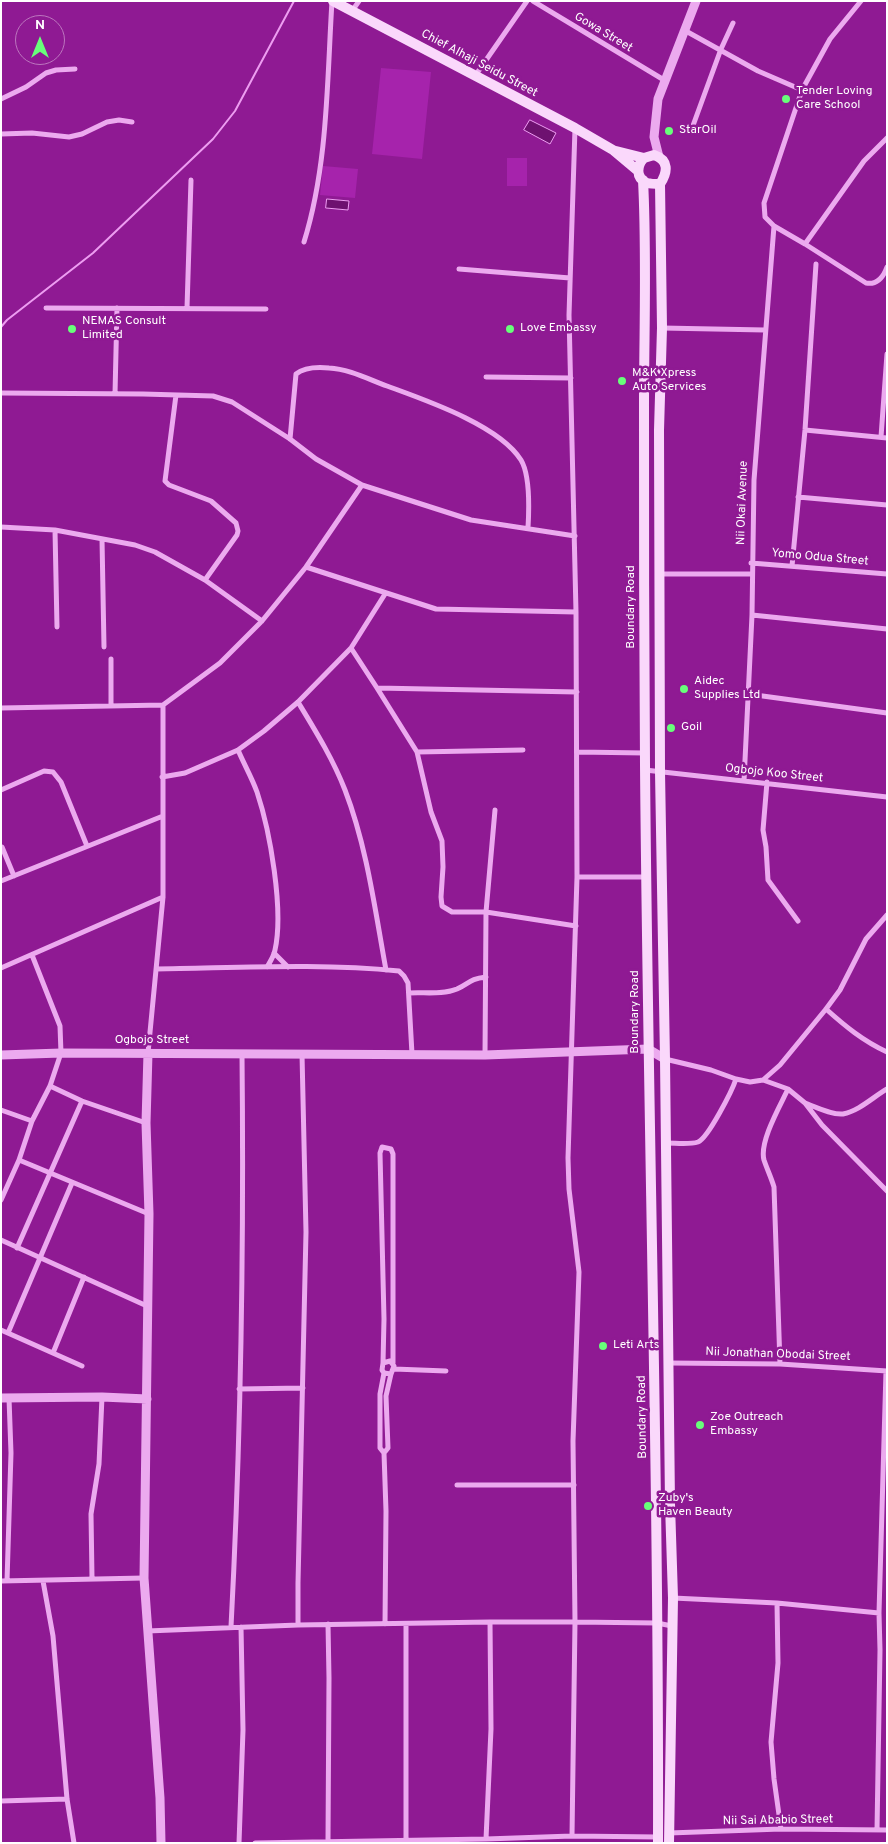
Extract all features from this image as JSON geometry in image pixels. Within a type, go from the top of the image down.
[{"type":"main road","name":"Chief Alhaji Seidu Street","points":[[332,1],[575,128],[613,150],[640,176]]},
{"type":"main road","name":"Chief Alhaji Seidu Street","points":[[613,150],[646,157]]},
{"type":"main road","points":[[654,155],[660,157],[666,166],[666,172],[660,184],[651,184],[640,176],[638,166],[646,157],[654,155]]},
{"type":"main road","name":"Boundary Road","points":[[640,176],[646,254],[644,488],[645,770],[656,1453],[658,1840]]},
{"type":"main road","name":"Boundary Road","points":[[660,184],[662,328],[660,430],[660,772],[666,1059],[670,1504],[673,1598],[669,1838]]},
{"type":"street","points":[[304,242],[311,219],[323,142],[332,1]]},
{"type":"street","points":[[352,11],[359,1]]},
{"type":"street","points":[[475,76],[527,1]]},
{"type":"street","name":"Gowa Street","points":[[533,1],[664,80]]},
{"type":"street","points":[[646,157],[654,137],[658,99],[664,80],[696,1]]},
{"type":"street","points":[[861,1],[830,39],[802,90],[764,203],[765,217],[774,226],[866,283],[873,284],[879,281],[887,267]]},
{"type":"street","points":[[691,131],[721,49],[733,23]]},
{"type":"street","points":[[684,30],[758,71],[802,90]]},
{"type":"street","points":[[1,99],[26,87],[46,73],[56,70],[75,69]]},
{"type":"street","points":[[1,134],[32,133],[69,136],[82,134],[107,122],[119,120],[132,122]]},
{"type":"street","points":[[572,1836],[576,1622],[574,1390],[578,1272],[568,1189],[577,877],[577,692],[570,278],[575,128]]},
{"type":"street","points":[[654,137],[660,157]]},
{"type":"street","points":[[805,244],[864,161],[887,138]]},
{"type":"street","points":[[187,308],[190,180]]},
{"type":"street","name":"Nii Okai Avenue","points":[[744,781],[752,615],[751,563],[754,480],[774,226]]},
{"type":"street","points":[[792,566],[805,430],[816,264]]},
{"type":"street","points":[[459,269],[570,278]]},
{"type":"street","points":[[46,308],[266,309]]},
{"type":"street","points":[[115,394],[117,308]]},
{"type":"street","points":[[662,328],[765,330]]},
{"type":"street","points":[[805,430],[884,437],[887,354]]},
{"type":"street","points":[[290,440],[296,374],[300,371],[320,367],[346,371],[461,415],[505,442],[523,465],[527,484],[528,528]]},
{"type":"street","points":[[486,377],[571,378]]},
{"type":"street","points":[[1,393],[213,396],[232,402],[316,458],[362,485],[471,520],[574,536]]},
{"type":"street","points":[[176,395],[165,481],[169,485],[211,501],[238,527],[237,535],[205,580]]},
{"type":"street","points":[[1,708],[163,705],[220,663],[262,622],[306,567],[362,485]]},
{"type":"street","points":[[798,497],[887,506]]},
{"type":"street","points":[[1,527],[55,530],[135,545],[155,552],[205,580],[262,622]]},
{"type":"street","points":[[55,530],[57,627]]},
{"type":"street","points":[[102,539],[104,647]]},
{"type":"street","name":"Yomo Odua Street","points":[[751,563],[887,574]]},
{"type":"street","points":[[306,567],[436,609],[576,612]]},
{"type":"street","points":[[660,574],[751,574]]},
{"type":"street","points":[[162,778],[185,773],[238,750],[264,731],[298,702],[351,648],[386,594]]},
{"type":"street","points":[[752,615],[887,629]]},
{"type":"street","points":[[351,648],[417,752],[431,812],[442,841],[442,906],[452,912],[486,912],[576,926]]},
{"type":"street","points":[[111,660],[111,706]]},
{"type":"street","points":[[378,688],[577,692]]},
{"type":"street","points":[[748,694],[887,712]]},
{"type":"street","points":[[298,702],[331,759],[355,819],[368,874],[386,970]]},
{"type":"street","points":[[161,1843],[160,1798],[144,1578],[149,1214],[146,1123],[148,1053],[163,897],[163,705]]},
{"type":"street","points":[[238,750],[256,790],[267,823],[278,919],[274,953],[267,967]]},
{"type":"street","points":[[417,752],[523,750]]},
{"type":"street","points":[[577,752],[645,753]]},
{"type":"street","name":"Ogbojo Koo Street","points":[[645,770],[767,782],[887,797]]},
{"type":"street","points":[[1,790],[44,771],[53,772],[61,782],[87,846]]},
{"type":"street","points":[[767,782],[763,830],[768,880],[798,921]]},
{"type":"street","points":[[485,1055],[486,912],[495,810]]},
{"type":"street","points":[[1,881],[163,816]]},
{"type":"street","points":[[2,846],[14,876]]},
{"type":"street","points":[[577,877],[647,877]]},
{"type":"street","points":[[1,968],[163,897]]},
{"type":"street","points":[[763,1080],[780,1065],[826,1009],[840,990],[866,939],[887,915]]},
{"type":"street","points":[[274,953],[288,967]]},
{"type":"street","points":[[1,1200],[19,1160],[32,1121],[50,1086],[61,1053],[60,1026],[32,955]]},
{"type":"street","points":[[156,970],[288,967],[399,971],[408,983],[412,1054]]},
{"type":"street","points":[[409,993],[448,992],[457,989],[473,978],[486,977]]},
{"type":"street","points":[[826,1009],[849,1030],[871,1045],[887,1052]]},
{"type":"street","points":[[648,1049],[666,1059],[711,1070],[736,1079],[750,1082],[763,1080],[788,1089],[805,1103],[822,1125],[887,1191]]},
{"type":"street","name":"Ogbojo Street","points":[[1,1055],[148,1053],[485,1055],[648,1049]]},
{"type":"street","points":[[231,1627],[240,1389],[243,1198],[242,1054]]},
{"type":"street","points":[[298,1624],[306,1232],[302,1054]]},
{"type":"street","points":[[666,1142],[696,1142],[703,1138],[730,1095],[736,1079]]},
{"type":"street","points":[[50,1086],[82,1101],[146,1123]]},
{"type":"street","points":[[805,1103],[829,1112],[843,1114],[862,1106],[887,1088]]},
{"type":"street","points":[[780,1364],[774,1186],[764,1160],[763,1150],[776,1114],[788,1089]]},
{"type":"street","points":[[17,1248],[82,1101]]},
{"type":"street","points":[[1,1110],[32,1121]]},
{"type":"street","points":[[384,1453],[388,1448],[386,1396],[393,1369],[393,1154],[391,1149],[387,1147],[382,1147],[380,1153],[384,1310],[382,1366],[384,1373],[380,1394],[380,1448],[384,1453],[386,1511],[385,1624]]},
{"type":"street","points":[[19,1160],[149,1214]]},
{"type":"street","points":[[8,1333],[72,1183]]},
{"type":"street","points":[[1,1240],[148,1306]]},
{"type":"street","points":[[53,1353],[84,1277]]},
{"type":"street","points":[[1,1330],[82,1366]]},
{"type":"street","points":[[383,1363],[390,1361],[393,1369]]},
{"type":"street","name":"Nii Jonathan Obodai Street","points":[[669,1363],[780,1364],[886,1371]]},
{"type":"street","points":[[384,1373],[393,1369],[446,1371]]},
{"type":"street","points":[[877,1830],[879,1613],[886,1371]]},
{"type":"street","points":[[240,1389],[303,1388]]},
{"type":"street","points":[[144,1578],[4,1581],[11,1453],[5,1398],[102,1397],[147,1399]]},
{"type":"street","points":[[92,1578],[91,1514],[98,1464],[102,1397]]},
{"type":"street","points":[[457,1485],[574,1485]]},
{"type":"street","points":[[43,1581],[53,1636],[67,1799],[74,1843]]},
{"type":"street","points":[[673,1598],[777,1604],[879,1613]]},
{"type":"street","points":[[777,1604],[778,1663],[771,1742],[780,1830]]},
{"type":"street","points":[[147,1631],[298,1624],[490,1622],[657,1623],[672,1626]]},
{"type":"street","points":[[486,1839],[490,1729],[490,1622]]},
{"type":"street","points":[[328,1624],[330,1678],[328,1840]]},
{"type":"street","points":[[406,1624],[406,1839]]},
{"type":"street","points":[[239,1843],[242,1730],[241,1627]]},
{"type":"street","points":[[880,1650],[887,1650]]},
{"type":"street","points":[[1,1801],[67,1799]]},
{"type":"street","name":"Nii Sai Ababio Street","points":[[669,1838],[780,1830],[887,1830]]},
{"type":"street","points":[[255,1843],[572,1836],[658,1840]]},
{"type":"shaded area","points":[[381,68],[431,72],[422,159],[372,154]]},
{"type":"shaded area","points":[[530,120],[556,133],[550,144],[524,130]]},
{"type":"shaded area","points":[[507,158],[527,158],[527,186],[507,186]]},
{"type":"shaded area","points":[[323,166],[358,169],[355,198],[320,195]]},
{"type":"shaded area","points":[[327,199],[349,201],[348,210],[326,208]]},
{"type":"waterway","points":[[1,327],[7,320],[93,253],[213,139],[235,111],[294,1]]},
{"type":"place","name":"Tender Loving Care School","points":[[786,99]]},
{"type":"place","name":"StarOil","points":[[669,131]]},
{"type":"place","name":"NEMAS Consult Limited","points":[[72,329]]},
{"type":"place","name":"Love Embassy","points":[[510,329]]},
{"type":"place","name":"M&K Xpress Auto Services","points":[[622,381]]},
{"type":"place","name":"Aidec Supplies Ltd","points":[[684,689]]},
{"type":"place","name":"Goil","points":[[671,728]]},
{"type":"place","name":"Leti Arts","points":[[603,1346]]},
{"type":"place","name":"Zoe Outreach Embassy","points":[[700,1425]]},
{"type":"place","name":"Zuby's Haven Beauty","points":[[648,1506]]}]
